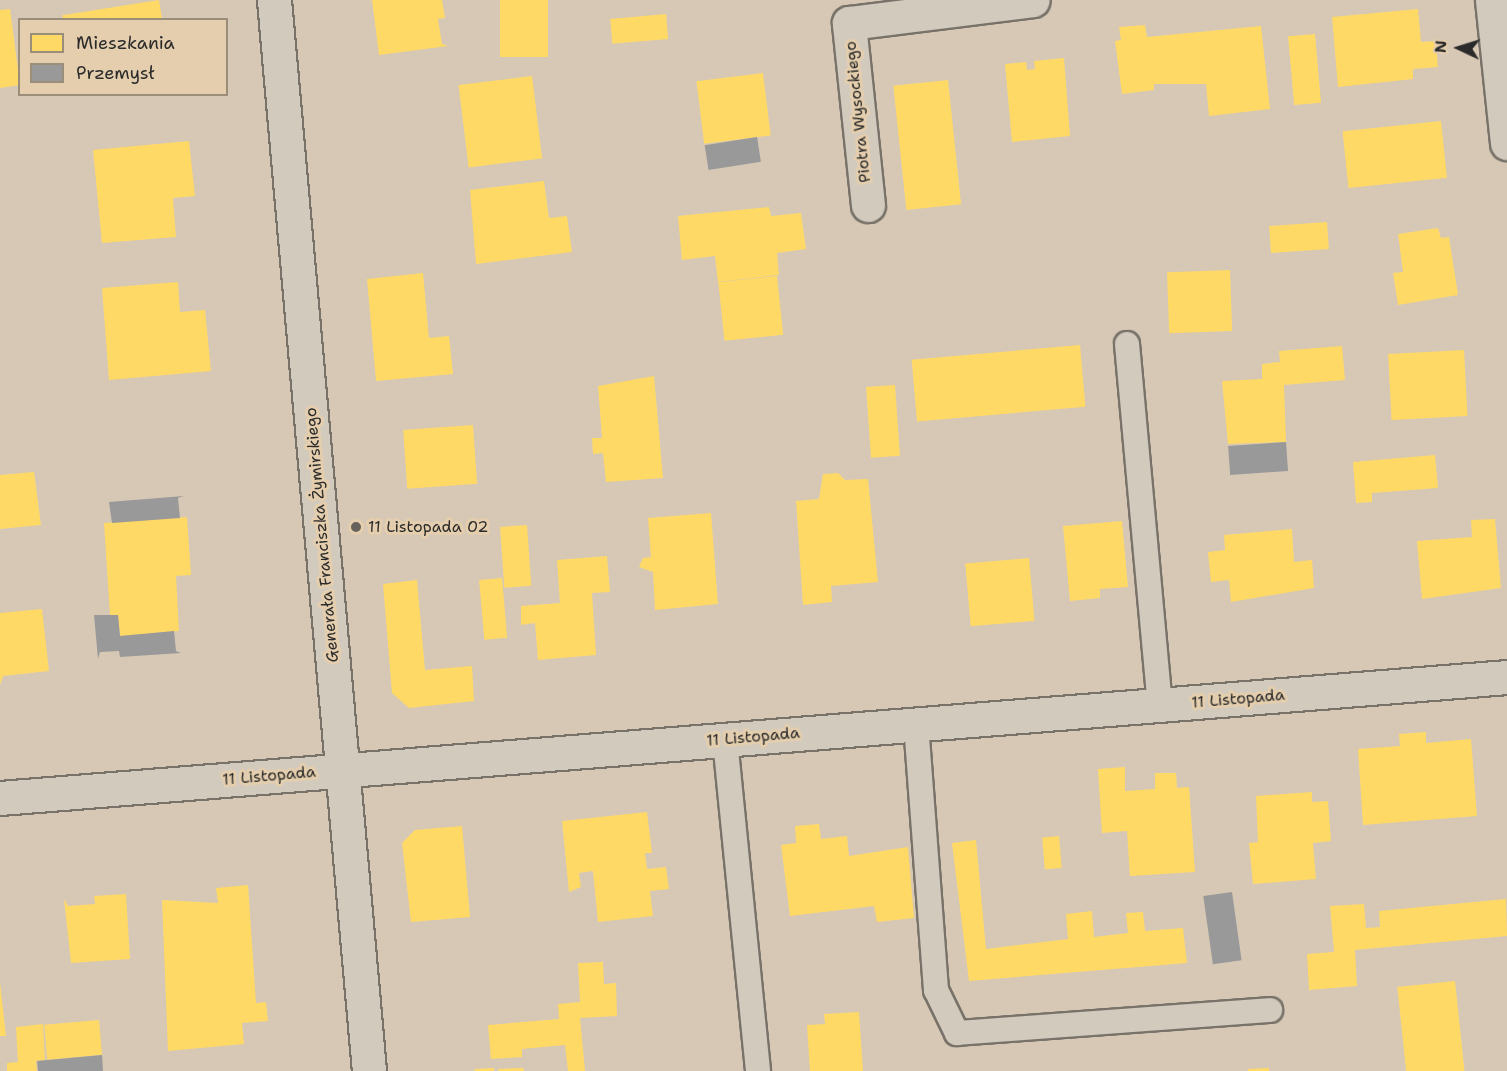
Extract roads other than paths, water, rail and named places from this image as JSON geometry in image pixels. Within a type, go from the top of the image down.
[{"type":"street","name":"Generała Franciszka Żymirskiego","points":[[274,0],[369,1071]]},
{"type":"street","name":"Piotra Wysockiego","points":[[868,205],[849,23],[1033,0]]},
{"type":"street","points":[[1492,0],[1507,143]]},
{"type":"street","name":"11 Listopada","points":[[0,798],[1507,677]]},
{"type":"lane","points":[[1127,344],[1160,705]]},
{"type":"lane","points":[[916,724],[936,990],[957,1033],[1270,1010]]},
{"type":"lane","points":[[725,740],[758,1071]]},
{"type":"place","name":"11 Listopada 02","points":[[356,527]]}]
